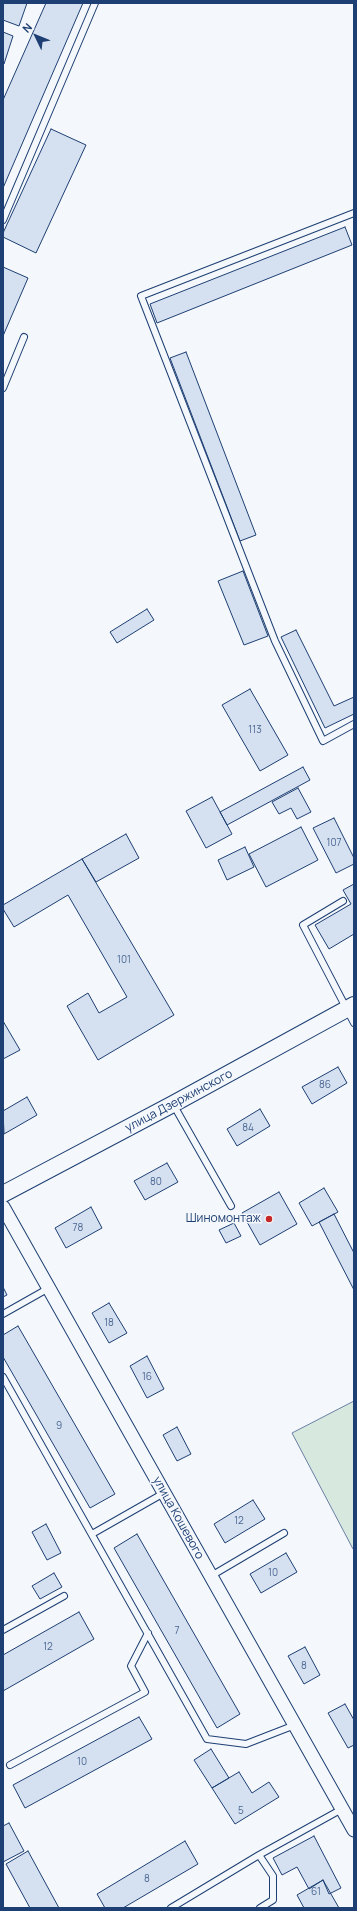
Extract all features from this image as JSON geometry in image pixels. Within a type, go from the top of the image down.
[{"type":"street","name":"улица Дзержинского","points":[[3,1194],[352,1012]]},
{"type":"street","name":"улица Кошевого","points":[[3,1207],[354,1830]]},
{"type":"lane","points":[[3,220],[95,3]]},
{"type":"lane","points":[[354,214],[141,296],[275,641],[323,741],[354,724]]},
{"type":"lane","points":[[3,388],[24,337]]},
{"type":"lane","points":[[343,901],[303,925],[352,1012]]},
{"type":"lane","points":[[173,1104],[231,1206]]},
{"type":"lane","points":[[3,1314],[49,1288]]},
{"type":"lane","points":[[3,1377],[207,1739],[246,1744],[294,1725]]},
{"type":"lane","points":[[92,1534],[164,1493]]},
{"type":"lane","points":[[211,1576],[284,1533]]},
{"type":"lane","points":[[3,1630],[64,1596]]},
{"type":"lane","points":[[10,1765],[145,1692],[131,1666],[148,1633]]},
{"type":"lane","points":[[172,1908],[259,1855],[342,1809]]},
{"type":"lane","points":[[259,1855],[273,1876],[273,1900],[260,1908]]},
{"type":"shaded area","points":[[354,1401],[354,1549],[353,1549],[292,1433]]},
{"type":"building","points":[[3,3],[27,3],[19,26],[3,20]]},
{"type":"building","points":[[46,3],[83,3],[3,188],[3,100]]},
{"type":"building","points":[[3,32],[13,36],[4,64],[3,63]]},
{"type":"building","points":[[51,129],[86,145],[36,253],[3,237],[3,233]]},
{"type":"building","points":[[345,227],[352,245],[157,323],[150,304]]},
{"type":"building","points":[[3,267],[28,278],[3,336]]},
{"type":"building","points":[[186,352],[256,535],[240,541],[170,358]]},
{"type":"building","points":[[243,571],[268,636],[244,645],[218,581]]},
{"type":"building","points":[[147,609],[154,620],[117,643],[110,632]]},
{"type":"building","points":[[296,630],[334,706],[354,697],[354,714],[325,728],[281,637]]},
{"type":"building","points":[[250,689],[288,755],[260,771],[222,705]]},
{"type":"building","points":[[303,767],[310,780],[227,825],[220,812]]},
{"type":"building","points":[[298,788],[311,812],[297,819],[291,808],[279,814],[272,802]]},
{"type":"building","points":[[212,797],[232,834],[206,848],[186,811]]},
{"type":"building","points":[[334,818],[354,858],[354,864],[336,873],[313,828]]},
{"type":"building","points":[[301,827],[318,860],[266,887],[249,854]]},
{"type":"building","points":[[126,834],[139,858],[96,882],[82,859]]},
{"type":"building","points":[[245,847],[254,867],[227,880],[218,860]]},
{"type":"building","points":[[82,859],[174,1015],[98,1060],[67,1006],[88,993],[99,1013],[127,997],[68,895],[14,927],[3,909],[3,905]]},
{"type":"building","points":[[354,884],[354,934],[329,949],[315,925],[351,904],[343,890]]},
{"type":"building","points":[[3,1021],[20,1050],[3,1059]]},
{"type":"building","points":[[338,1067],[347,1083],[312,1104],[302,1087]]},
{"type":"building","points":[[27,1097],[37,1115],[4,1134],[3,1111]]},
{"type":"building","points":[[260,1109],[270,1126],[237,1146],[227,1129]]},
{"type":"building","points":[[167,1163],[178,1182],[145,1200],[134,1181]]},
{"type":"building","points":[[324,1188],[338,1212],[312,1226],[299,1203]]},
{"type":"building","name":"Шиномонтаж","points":[[279,1192],[297,1224],[260,1245],[242,1213]]},
{"type":"building","points":[[91,1207],[102,1228],[66,1248],[55,1228]]},
{"type":"building","points":[[334,1214],[354,1253],[354,1290],[319,1222]]},
{"type":"building","points":[[234,1223],[241,1236],[226,1243],[219,1230]]},
{"type":"building","points":[[3,1287],[7,1295],[3,1297]]},
{"type":"building","points":[[109,1303],[127,1333],[109,1343],[92,1313]]},
{"type":"building","points":[[18,1326],[115,1494],[90,1508],[3,1357],[3,1335]]},
{"type":"building","points":[[147,1356],[164,1389],[147,1398],[130,1366]]},
{"type":"building","points":[[177,1427],[191,1454],[177,1461],[163,1435]]},
{"type":"building","points":[[253,1500],[265,1519],[225,1543],[214,1524]]},
{"type":"building","points":[[46,1524],[61,1553],[47,1560],[32,1532]]},
{"type":"building","points":[[137,1534],[240,1714],[217,1728],[114,1548]]},
{"type":"building","points":[[286,1553],[297,1572],[261,1593],[250,1574]]},
{"type":"building","points":[[54,1573],[62,1587],[40,1599],[32,1586]]},
{"type":"building","points":[[79,1612],[94,1639],[3,1691],[3,1655]]},
{"type":"building","points":[[305,1647],[320,1675],[304,1684],[288,1656]]},
{"type":"building","points":[[345,1704],[354,1720],[354,1745],[348,1748],[328,1713]]},
{"type":"building","points":[[139,1717],[152,1739],[25,1808],[13,1785]]},
{"type":"building","points":[[211,1749],[229,1778],[212,1788],[194,1760]]},
{"type":"building","points":[[239,1772],[252,1793],[269,1782],[279,1797],[235,1824],[212,1788]]},
{"type":"building","points":[[9,1823],[24,1851],[3,1862],[3,1826]]},
{"type":"building","points":[[314,1836],[341,1888],[329,1894],[323,1880],[309,1889],[297,1867],[282,1875],[273,1858]]},
{"type":"building","points":[[185,1841],[198,1864],[123,1908],[105,1908],[97,1894]]},
{"type":"building","points":[[28,1851],[59,1908],[30,1908],[6,1864]]},
{"type":"building","points":[[323,1880],[339,1908],[304,1908],[297,1895]]},
{"type":"place","name":"Шиномонтаж","points":[[269,1219]]}]
